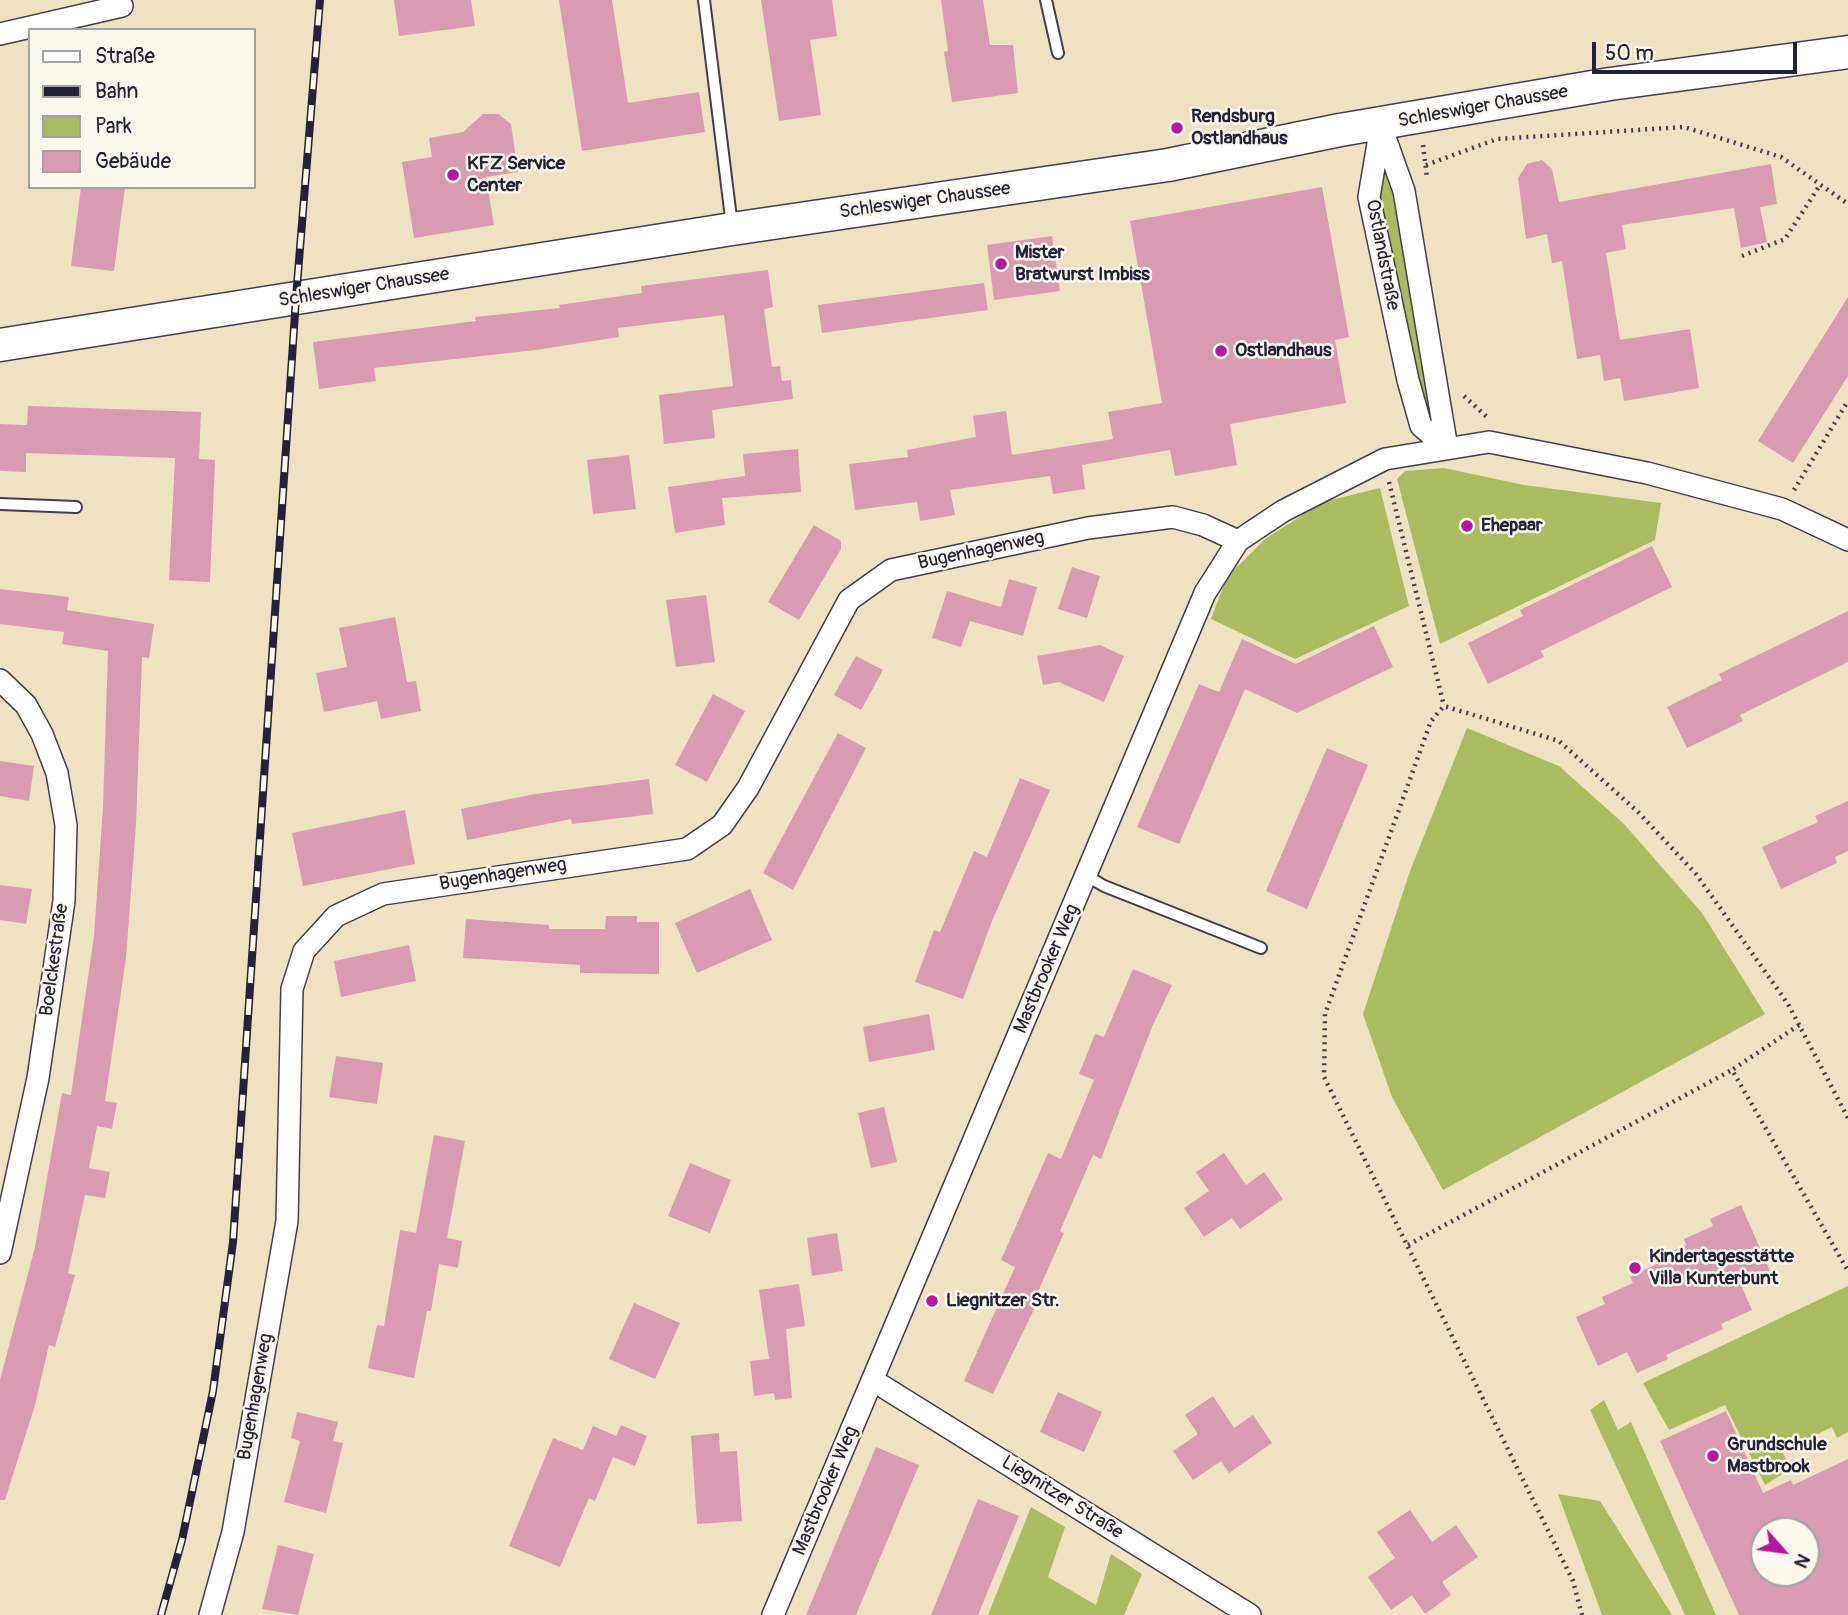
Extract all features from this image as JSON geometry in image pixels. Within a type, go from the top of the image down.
[{"type":"main road","name":"Schleswiger Chaussee","points":[[0,345],[732,229],[1168,165],[1340,131],[1381,126],[1610,84],[1848,52]]},
{"type":"street","points":[[0,34],[122,6]]},
{"type":"street","name":"Ostlandstraße","points":[[1381,126],[1404,191],[1447,449]]},
{"type":"street","name":"Ostlandstraße","points":[[1381,126],[1369,197],[1408,380],[1421,426],[1447,449]]},
{"type":"street","points":[[1447,449],[1489,442],[1647,473],[1782,509],[1848,540]]},
{"type":"street","name":"Mastbrooker Weg","points":[[773,1615],[1205,593],[1238,541],[1283,511],[1385,459],[1447,449]]},
{"type":"street","name":"Bugenhagenweg","points":[[211,1615],[233,1532],[286,1221],[292,989],[304,951],[336,916],[383,894],[687,849],[722,825],[748,788],[849,600],[891,570],[1088,528],[1173,517],[1203,525],[1238,541]]},
{"type":"street","name":"Boelckestraße","points":[[0,680],[26,705],[42,734],[57,773],[66,825],[64,901],[38,1078],[0,1253]]},
{"type":"street","name":"Liegnitzer Straße","points":[[874,1381],[1250,1615]]},
{"type":"lane","points":[[704,0],[732,229]]},
{"type":"lane","points":[[1046,0],[1058,53]]},
{"type":"lane","points":[[0,504],[76,507]]},
{"type":"lane","points":[[1087,876],[1104,886],[1261,948]]},
{"type":"path","points":[[1420,118],[1429,190]]},
{"type":"path","points":[[1426,165],[1497,139],[1684,127],[1781,157],[1848,204]]},
{"type":"path","points":[[1742,256],[1785,239],[1820,185]]},
{"type":"path","points":[[1459,385],[1464,396],[1490,421]]},
{"type":"path","points":[[1791,494],[1848,401]]},
{"type":"path","points":[[1388,472],[1444,706]]},
{"type":"path","points":[[1444,706],[1559,741],[1638,812],[1696,874],[1788,1004],[1848,1118]]},
{"type":"path","points":[[1444,706],[1432,721],[1325,1014],[1324,1077],[1573,1581],[1582,1615]]},
{"type":"path","points":[[1408,1245],[1732,1070],[1798,1025]]},
{"type":"path","points":[[1732,1070],[1848,1270]]},
{"type":"green space","points":[[1380,132],[1404,191],[1447,448],[1420,423],[1370,200]]},
{"type":"green space","points":[[1444,468],[1524,485],[1661,503],[1655,540],[1440,644],[1397,479],[1405,471]]},
{"type":"green space","points":[[1380,488],[1409,606],[1295,659],[1211,619],[1227,577],[1265,539],[1323,502]]},
{"type":"green space","points":[[1467,728],[1559,766],[1624,824],[1702,913],[1765,1014],[1443,1190],[1392,1097],[1363,1014],[1410,871]]},
{"type":"green space","points":[[1848,1286],[1848,1432],[1837,1438],[1832,1427],[1782,1452],[1792,1468],[1765,1485],[1725,1405],[1669,1430],[1643,1383]]},
{"type":"green space","points":[[1604,1400],[1618,1430],[1631,1422],[1716,1615],[1685,1615],[1590,1410]]},
{"type":"green space","points":[[1558,1494],[1600,1501],[1672,1615],[1602,1615]]},
{"type":"green space","points":[[1031,1507],[1065,1527],[1048,1577],[1096,1605],[1111,1554],[1142,1574],[1124,1615],[988,1615]]},
{"type":"building","points":[[394,0],[471,0],[475,26],[399,36]]},
{"type":"building","points":[[559,0],[612,0],[628,103],[699,92],[705,132],[582,151]]},
{"type":"building","points":[[761,0],[832,0],[837,36],[810,40],[821,115],[779,121]]},
{"type":"building","points":[[941,0],[983,0],[990,45],[1013,45],[1018,93],[952,102],[944,52],[948,51]]},
{"type":"building","name":"KFZ Service Center","points":[[483,114],[498,114],[511,124],[518,172],[486,177],[494,225],[414,238],[402,162],[432,157],[429,138],[463,132]]},
{"type":"building","points":[[1542,160],[1552,169],[1559,202],[1771,164],[1777,204],[1760,207],[1767,242],[1741,248],[1734,208],[1622,225],[1626,249],[1606,253],[1620,340],[1690,329],[1699,388],[1624,401],[1620,378],[1604,381],[1600,355],[1577,359],[1562,261],[1552,263],[1547,234],[1526,239],[1518,178],[1527,164]]},
{"type":"building","name":"Ostlandhaus","points":[[1322,187],[1349,337],[1335,340],[1346,403],[1230,424],[1237,465],[1175,476],[1170,450],[1082,465],[1085,489],[1053,494],[1050,476],[950,490],[955,515],[920,521],[917,502],[855,510],[849,464],[908,457],[907,450],[976,437],[973,416],[1006,411],[1012,455],[1113,439],[1108,412],[1162,403],[1130,221]]},
{"type":"building","points":[[81,189],[125,189],[114,271],[71,266]]},
{"type":"building","points":[[1052,236],[1060,291],[994,300],[987,245]]},
{"type":"building","points":[[768,270],[773,307],[764,309],[772,367],[780,366],[782,381],[791,380],[793,399],[712,410],[715,438],[664,444],[659,395],[733,386],[724,315],[618,328],[619,337],[536,350],[374,368],[376,381],[319,389],[313,342],[476,321],[475,317],[560,308],[559,305],[642,293],[641,286]]},
{"type":"building","points":[[984,283],[988,310],[822,333],[818,305]]},
{"type":"building","points":[[1848,297],[1848,376],[1793,463],[1758,441]]},
{"type":"building","points":[[28,406],[201,412],[199,459],[215,460],[210,582],[169,580],[175,458],[26,453],[26,472],[0,471],[0,424],[27,425]]},
{"type":"building","points":[[798,449],[801,492],[722,498],[725,525],[675,533],[668,487],[745,476],[743,454]]},
{"type":"building","points":[[629,455],[636,509],[593,514],[587,460]]},
{"type":"building","points":[[814,525],[841,541],[841,549],[799,620],[768,602]]},
{"type":"building","points":[[1652,546],[1672,587],[1541,651],[1544,657],[1488,684],[1468,643],[1523,616],[1520,610]]},
{"type":"building","points":[[1072,567],[1100,576],[1087,618],[1058,609]]},
{"type":"building","points":[[1009,579],[1037,587],[1023,636],[970,621],[961,647],[932,638],[947,591],[1001,607]]},
{"type":"building","points":[[0,589],[69,597],[67,610],[154,624],[149,658],[142,657],[136,824],[126,958],[105,1101],[117,1103],[112,1129],[97,1126],[89,1168],[110,1172],[105,1198],[85,1195],[68,1273],[75,1275],[55,1347],[49,1345],[35,1405],[5,1500],[0,1500],[0,1380],[35,1247],[62,1093],[71,1095],[94,936],[103,807],[108,651],[62,644],[64,632],[0,624]]},
{"type":"building","points":[[706,595],[715,662],[676,667],[666,600]]},
{"type":"building","points":[[1848,611],[1848,662],[1740,715],[1743,721],[1687,748],[1667,707],[1722,680],[1719,674]]},
{"type":"building","points":[[395,617],[407,682],[416,681],[421,711],[381,719],[377,701],[324,712],[316,673],[347,667],[339,628]]},
{"type":"building","points":[[1374,626],[1393,667],[1297,713],[1245,689],[1179,844],[1137,827],[1199,684],[1219,692],[1242,639],[1296,664]]},
{"type":"building","points":[[1100,645],[1124,656],[1104,702],[1059,682],[1043,685],[1037,656]]},
{"type":"building","points":[[856,656],[883,670],[861,710],[834,695]]},
{"type":"building","points":[[713,694],[745,711],[707,782],[675,765]]},
{"type":"building","points":[[838,733],[866,748],[793,890],[763,873]]},
{"type":"building","points":[[1327,748],[1368,765],[1307,909],[1266,891]]},
{"type":"building","points":[[0,761],[34,766],[29,801],[0,796]]},
{"type":"building","points":[[1020,778],[1050,790],[992,921],[963,999],[915,982],[934,930],[940,932],[974,851],[987,857]]},
{"type":"building","points":[[649,779],[653,814],[572,824],[571,819],[467,840],[461,809],[535,794]]},
{"type":"building","points":[[1848,801],[1848,851],[1835,857],[1837,863],[1781,889],[1762,847],[1818,822],[1815,816]]},
{"type":"building","points":[[405,810],[415,864],[303,886],[292,833]]},
{"type":"building","points":[[0,885],[32,889],[26,924],[0,920]]},
{"type":"building","points":[[750,889],[772,940],[697,973],[675,923]]},
{"type":"building","points":[[606,916],[637,916],[637,922],[659,922],[659,974],[580,973],[580,965],[463,958],[466,919],[549,925],[549,929],[605,929]]},
{"type":"building","points":[[409,945],[416,981],[341,997],[334,961]]},
{"type":"building","points":[[1133,969],[1172,985],[1152,1027],[1101,1159],[1093,1155],[1060,1231],[1064,1233],[1036,1296],[1040,1297],[993,1394],[964,1381],[1015,1267],[1001,1260],[1048,1153],[1061,1159],[1094,1080],[1079,1074],[1095,1034],[1104,1037]]},
{"type":"building","points":[[929,1014],[935,1050],[869,1062],[863,1027]]},
{"type":"building","points":[[336,1056],[383,1063],[377,1104],[329,1097]]},
{"type":"building","points":[[884,1107],[897,1162],[871,1168],[858,1113]]},
{"type":"building","points":[[434,1135],[465,1141],[447,1238],[462,1241],[458,1268],[439,1264],[431,1311],[427,1311],[414,1378],[368,1368],[377,1325],[384,1326],[400,1230],[416,1233]]},
{"type":"building","points":[[1224,1153],[1246,1185],[1264,1172],[1283,1199],[1240,1229],[1232,1218],[1204,1237],[1184,1208],[1209,1191],[1196,1172]]},
{"type":"building","points":[[690,1163],[731,1180],[710,1233],[668,1216]]},
{"type":"building","points":[[1741,1205],[1770,1271],[1741,1285],[1752,1310],[1721,1324],[1723,1329],[1666,1355],[1668,1359],[1637,1373],[1627,1352],[1598,1366],[1576,1317],[1605,1304],[1602,1297],[1633,1283],[1630,1277],[1659,1263],[1657,1258],[1686,1245],[1684,1239],[1713,1226],[1710,1219]]},
{"type":"building","points":[[837,1233],[843,1271],[812,1276],[807,1238]]},
{"type":"building","points":[[799,1284],[805,1326],[786,1329],[792,1398],[775,1400],[774,1393],[754,1396],[750,1361],[769,1359],[759,1290]]},
{"type":"building","points":[[634,1303],[680,1323],[655,1379],[609,1359]]},
{"type":"building","points":[[1058,1392],[1102,1412],[1084,1452],[1040,1432]]},
{"type":"building","points":[[1213,1396],[1234,1428],[1253,1415],[1272,1443],[1229,1473],[1221,1461],[1193,1480],[1173,1451],[1198,1434],[1185,1415]]},
{"type":"building","points":[[1726,1411],[1763,1493],[1791,1480],[1793,1485],[1848,1459],[1848,1615],[1739,1615],[1660,1441]]},
{"type":"building","points":[[297,1412],[338,1422],[333,1441],[343,1443],[326,1513],[284,1502],[300,1441],[291,1438]]},
{"type":"building","points":[[621,1425],[647,1436],[635,1466],[613,1457],[595,1501],[589,1498],[560,1567],[509,1546],[553,1438],[583,1450],[593,1426],[616,1436]]},
{"type":"building","points":[[719,1433],[720,1452],[737,1451],[742,1521],[697,1524],[691,1436]]},
{"type":"building","points":[[876,1447],[919,1465],[856,1615],[806,1615]]},
{"type":"building","points":[[978,1499],[1019,1516],[978,1615],[931,1615]]},
{"type":"building","points":[[1410,1510],[1432,1542],[1456,1525],[1478,1557],[1442,1582],[1451,1595],[1425,1614],[1412,1595],[1391,1610],[1368,1577],[1395,1558],[1377,1532]]},
{"type":"building","points":[[278,1545],[314,1554],[298,1615],[262,1609]]},
{"type":"railway","points":[[161,1615],[182,1540],[213,1391],[233,1242],[296,298],[320,0]]},
{"type":"place","name":"Rendsburg Ostlandhaus","points":[[1177,128]]},
{"type":"place","name":"KFZ Service Center","points":[[453,175]]},
{"type":"place","name":"Mister Bratwurst Imbiss","points":[[1001,264]]},
{"type":"place","name":"Ostlandhaus","points":[[1221,351]]},
{"type":"place","name":"Ehepaar","points":[[1467,526]]},
{"type":"place","name":"Kindertagesstätte Villa Kunterbunt","points":[[1635,1268]]},
{"type":"place","name":"Liegnitzer Str.","points":[[932,1301]]},
{"type":"place","name":"Grundschule Mastbrook","points":[[1713,1456]]}]
